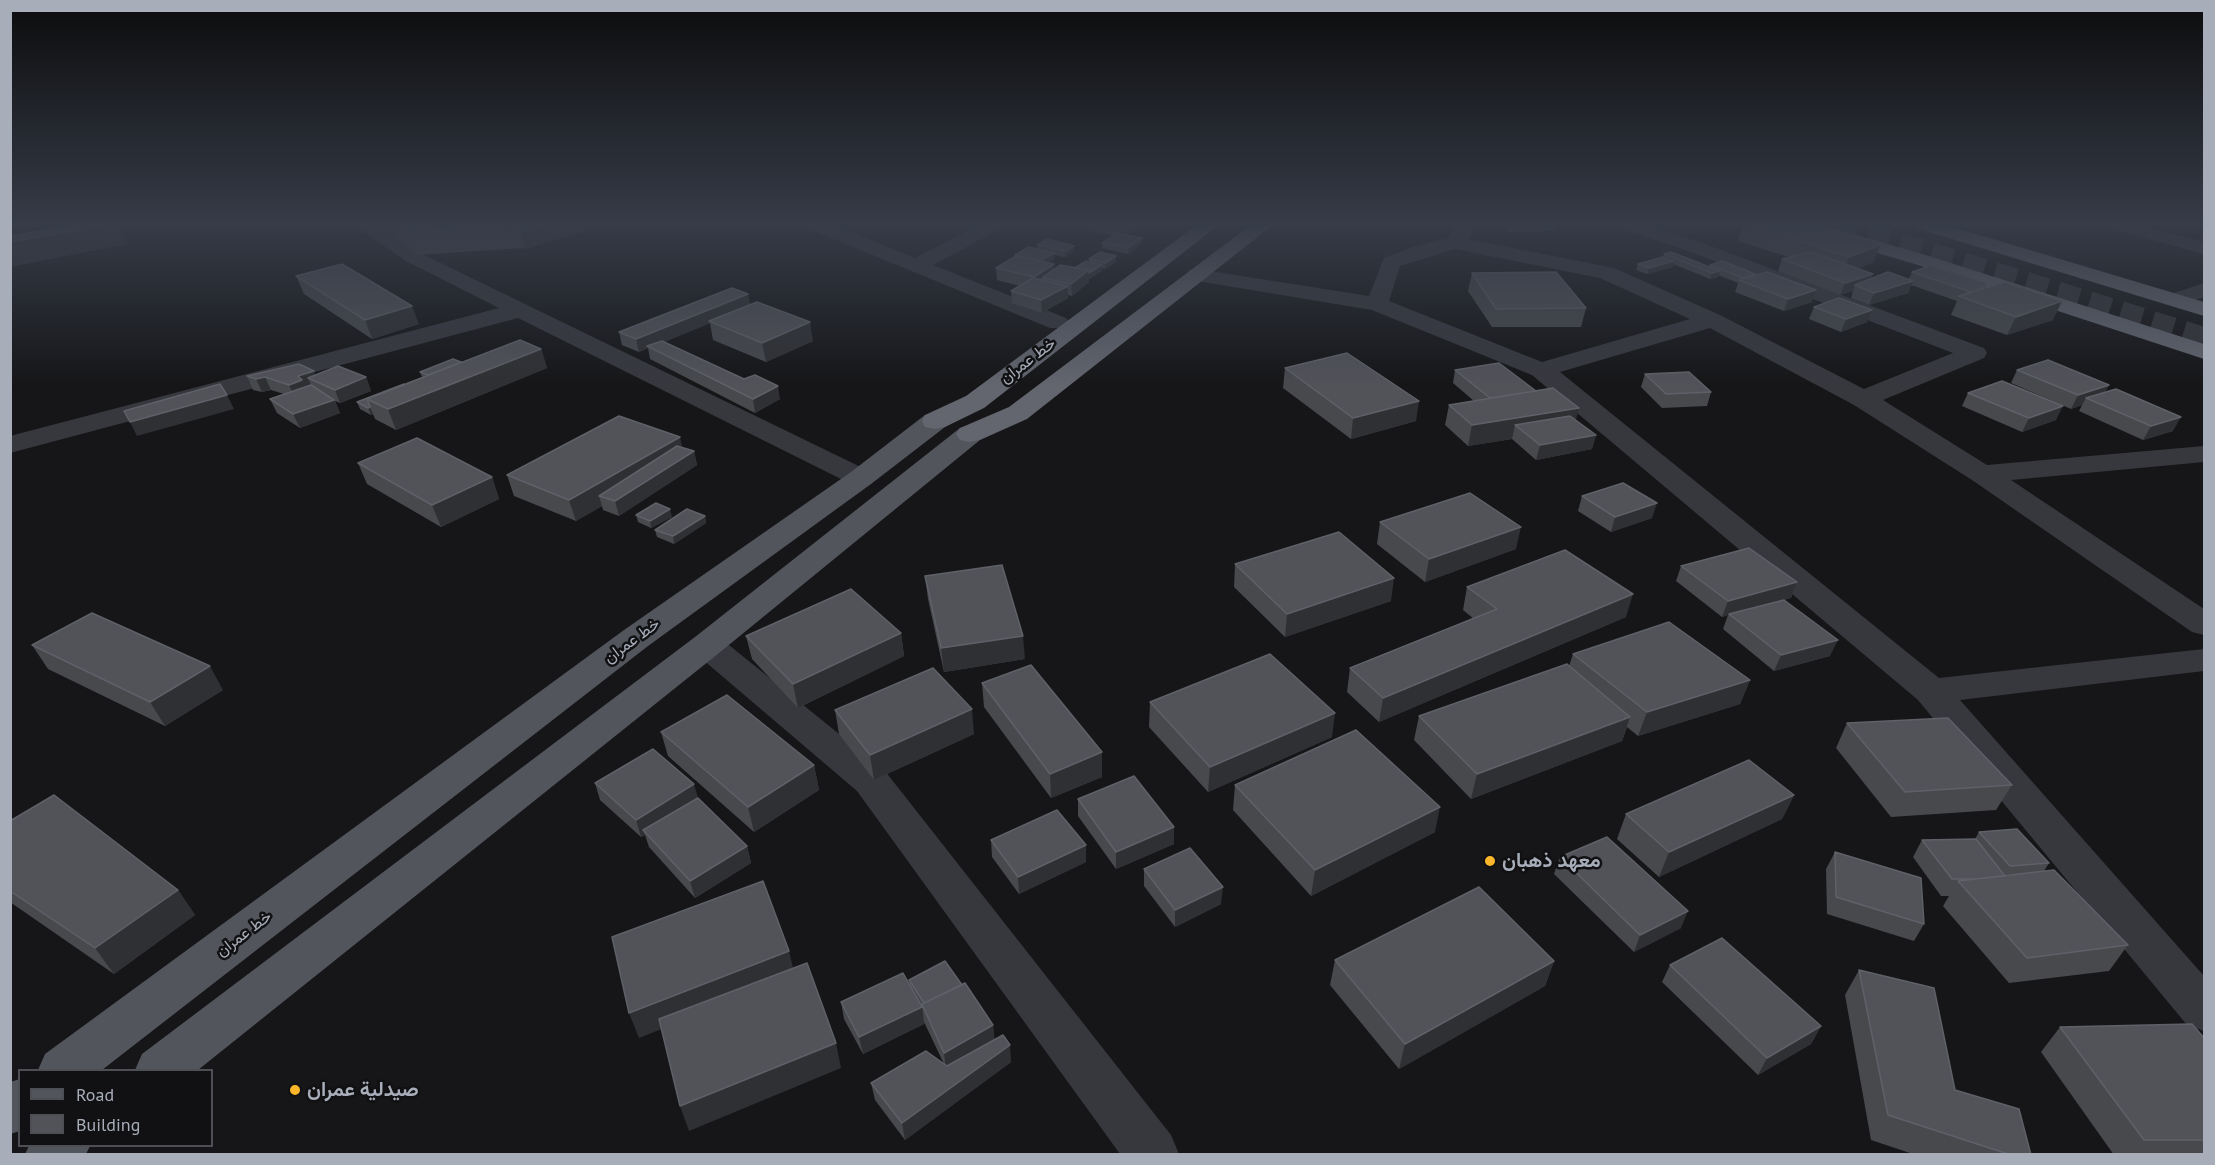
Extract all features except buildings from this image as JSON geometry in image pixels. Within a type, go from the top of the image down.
[{"type":"highway","points":[[935,421],[955,399],[1119,278]]},
{"type":"highway","name":"خط عمران","points":[[973,418],[1143,278]]},
{"type":"highway","name":"خط عمران","points":[[935,421],[973,418],[1164,278]]},
{"type":"highway","points":[[973,418],[1018,413],[1194,278]]},
{"type":"highway","points":[[1978,278],[2205,352]]},
{"type":"highway","points":[[2104,278],[2205,309]]},
{"type":"main road","name":"خط عمران","points":[[163,1069],[706,645],[973,418]]},
{"type":"main road","name":"خط عمران","points":[[66,1069],[636,638],[861,478],[935,421]]},
{"type":"street","points":[[454,278],[861,478]]},
{"type":"street","points":[[946,278],[1058,323]]},
{"type":"street","points":[[1212,278],[1377,304],[1541,370],[1932,691],[2205,1010]]},
{"type":"street","points":[[1377,304],[1386,278]]},
{"type":"street","points":[[1618,278],[1712,320],[1863,399],[1982,474],[2205,624]]},
{"type":"street","points":[[1778,278],[1975,353],[1863,399]]},
{"type":"street","points":[[2176,300],[2205,290]]},
{"type":"street","points":[[10,445],[520,310]]},
{"type":"street","points":[[1541,370],[1712,320]]},
{"type":"street","points":[[1982,474],[2205,454]]},
{"type":"street","points":[[706,645],[871,781],[1152,1155]]},
{"type":"street","points":[[1932,691],[2205,660]]},
{"type":"tunnel","points":[[2012,278],[2204,338]]},
{"type":"place","name":"معهد ذهبان","points":[[1490,861]]},
{"type":"place","name":"صيدلية عمران","points":[[295,1090]]}]
